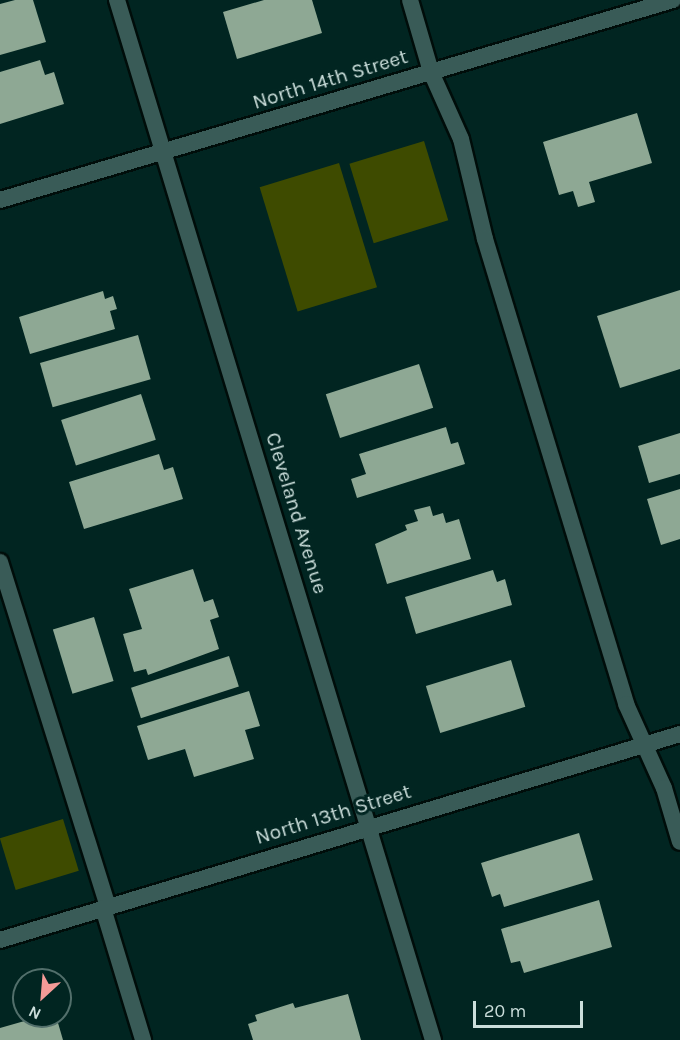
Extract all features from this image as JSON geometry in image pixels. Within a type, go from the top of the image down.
[{"type":"street","name":"Cleveland Avenue","points":[[117,0],[433,1040]]},
{"type":"street","points":[[410,0],[431,72],[460,139],[485,239],[626,704],[645,746],[680,842]]},
{"type":"street","name":"North 14th Street","points":[[0,200],[673,0]]},
{"type":"street","points":[[0,562],[143,1040]]},
{"type":"street","name":"North 13th Street","points":[[0,940],[369,826],[680,734]]},
{"type":"green space","points":[[424,141],[448,220],[374,243],[349,164]]},
{"type":"green space","points":[[339,163],[377,287],[298,312],[260,187]]},
{"type":"green space","points":[[63,819],[79,871],[16,890],[0,838]]},
{"type":"building","points":[[15,0],[33,0],[46,42],[0,55],[0,4]]},
{"type":"building","points":[[264,0],[312,0],[322,33],[237,59],[223,12]]},
{"type":"building","points":[[40,60],[45,75],[54,72],[64,104],[0,124],[0,72]]},
{"type":"building","points":[[637,113],[652,163],[589,182],[595,202],[578,207],[573,191],[559,195],[543,142]]},
{"type":"building","points":[[680,290],[680,369],[620,388],[597,316]]},
{"type":"building","points":[[103,291],[105,299],[113,296],[117,309],[110,311],[115,329],[30,354],[19,317]]},
{"type":"building","points":[[138,335],[151,379],[53,407],[40,363]]},
{"type":"building","points":[[419,364],[433,408],[340,438],[326,394]]},
{"type":"building","points":[[141,394],[156,440],[76,466],[61,420]]},
{"type":"building","points":[[446,427],[451,444],[458,442],[465,464],[357,498],[351,479],[366,474],[359,454]]},
{"type":"building","points":[[680,433],[680,474],[649,483],[638,446]]},
{"type":"building","points":[[159,454],[164,470],[173,467],[183,499],[84,529],[69,482]]},
{"type":"building","points":[[680,489],[680,539],[661,545],[647,499]]},
{"type":"building","points":[[430,506],[433,516],[443,513],[446,523],[459,519],[471,559],[387,584],[375,544],[407,530],[405,525],[418,521],[414,510]]},
{"type":"building","points":[[193,569],[204,602],[213,599],[219,617],[210,620],[219,649],[148,675],[146,669],[134,672],[123,634],[142,629],[129,589]]},
{"type":"building","points":[[493,570],[497,582],[505,579],[512,605],[416,634],[405,597]]},
{"type":"building","points":[[94,617],[114,681],[72,694],[53,630]]},
{"type":"building","points":[[229,656],[239,686],[141,718],[131,688]]},
{"type":"building","points":[[511,660],[525,707],[440,733],[426,686]]},
{"type":"building","points":[[249,691],[260,726],[245,730],[254,759],[194,777],[185,749],[148,760],[137,726]]},
{"type":"building","points":[[579,833],[593,880],[504,907],[500,894],[492,897],[481,863]]},
{"type":"building","points":[[599,900],[612,947],[524,973],[520,961],[511,963],[501,929]]},
{"type":"building","points":[[348,994],[361,1040],[253,1040],[248,1024],[257,1021],[255,1015],[293,1003],[295,1008]]},
{"type":"building","points":[[12,1025],[12,1028],[60,1028],[63,1040],[0,1040],[0,1028]]}]
